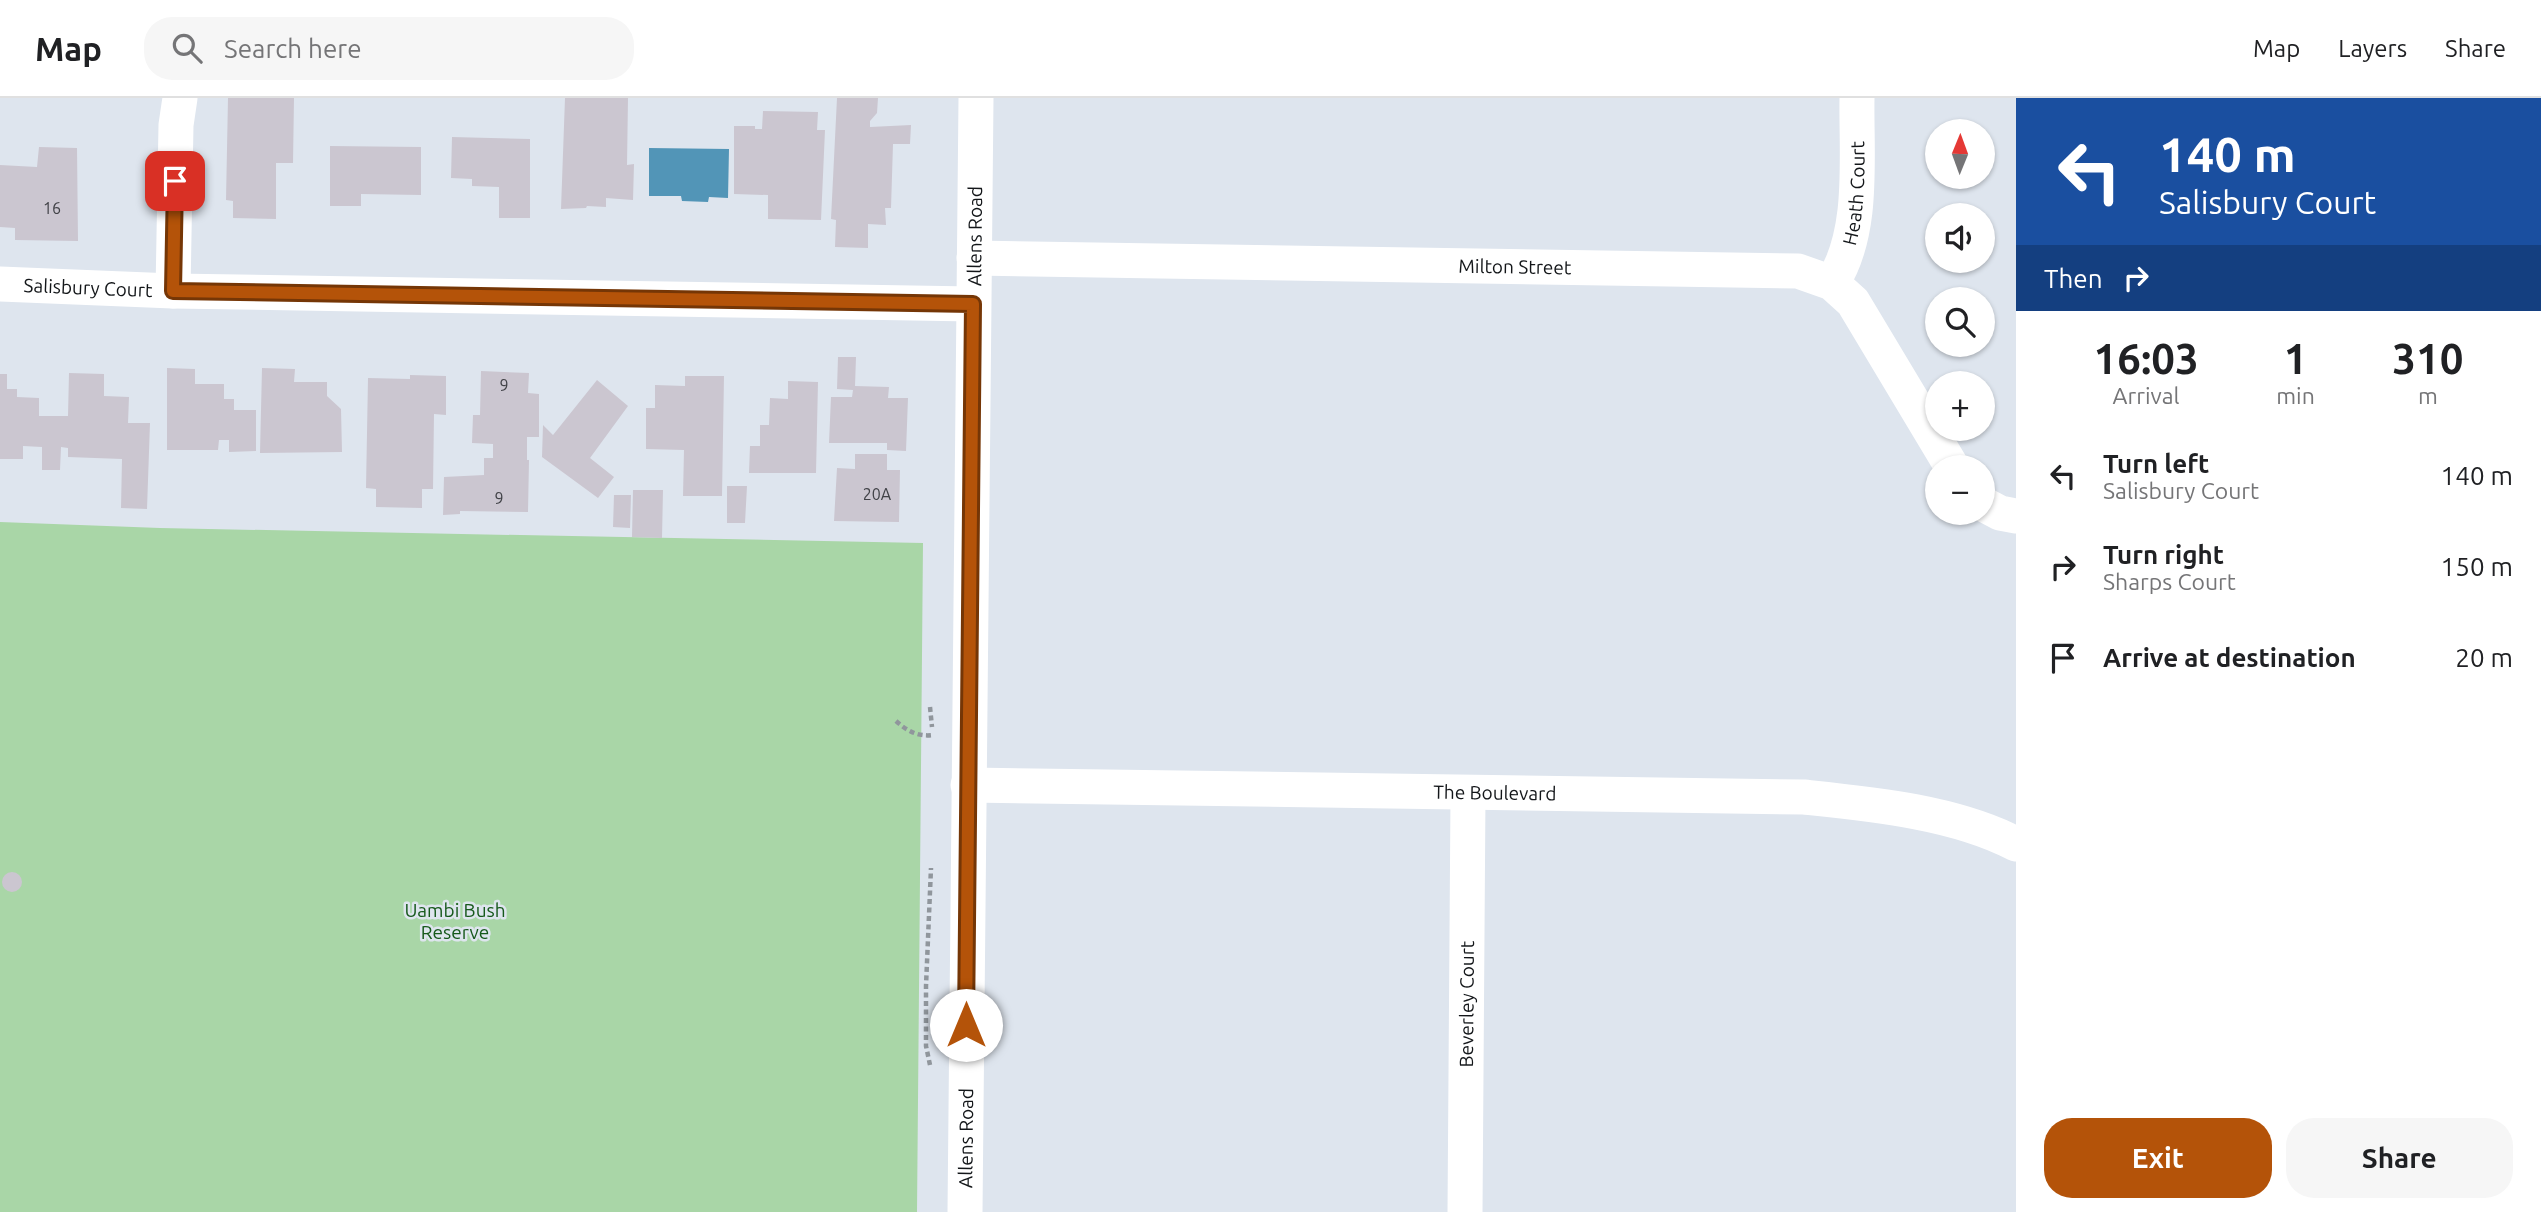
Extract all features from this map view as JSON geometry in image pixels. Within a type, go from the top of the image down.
[{"type":"street","points":[[173,291],[176,125],[180,98]]},
{"type":"street","name":"Allens Road","points":[[965,1212],[976,98]]},
{"type":"street","name":"Heath Court","points":[[1832,283],[1843,267],[1855,225],[1857,98]]},
{"type":"street","name":"Milton Street","points":[[974,258],[1798,271],[1832,283],[1853,302],[1945,455]]},
{"type":"street","name":"Salisbury Court","points":[[0,284],[173,291],[973,304]]},
{"type":"street","points":[[1995,510],[2016,516]]},
{"type":"street","name":"The Boulevard","points":[[968,785],[1827,800],[1893,806],[1994,832],[2016,844]]},
{"type":"street","name":"Beverley Court","points":[[1465,1212],[1468,794]]},
{"type":"path","points":[[896,721],[918,735],[933,735]]},
{"type":"green space","name":"Uambi Bush Reserve","points":[[0,522],[160,528],[923,543],[917,1212],[0,1212]]},
{"type":"water","points":[[649,148],[729,149],[728,198],[709,197],[708,202],[682,201],[681,196],[649,196]]},
{"type":"building","points":[[228,98],[294,98],[293,163],[276,163],[276,219],[233,218],[233,201],[226,200]]},
{"type":"building","points":[[565,98],[628,98],[627,165],[634,164],[633,200],[606,198],[606,207],[561,209]]},
{"type":"building","points":[[837,98],[878,98],[877,113],[870,121],[870,127],[911,125],[910,144],[893,144],[891,208],[885,208],[886,225],[868,224],[868,248],[835,247],[836,220],[831,219]]},
{"type":"building","points":[[763,111],[818,112],[817,130],[825,130],[821,220],[768,219],[768,195],[734,194],[734,126],[755,126],[755,129],[762,129]]},
{"type":"building","points":[[452,137],[530,139],[530,218],[499,218],[499,187],[472,186],[472,179],[451,178]]},
{"type":"building","points":[[330,146],[421,147],[421,195],[361,194],[361,206],[330,206]]},
{"type":"building","points":[[39,147],[77,148],[78,241],[15,240],[15,228],[0,227],[0,165],[37,167]]},
{"type":"building","points":[[838,357],[856,357],[855,386],[889,387],[888,398],[908,398],[906,451],[887,450],[887,443],[829,443],[831,397],[852,397],[853,390],[837,389]]},
{"type":"building","points":[[167,368],[195,369],[195,384],[224,384],[224,399],[234,399],[234,410],[256,410],[256,451],[229,452],[229,440],[219,440],[218,450],[167,450]]},
{"type":"building","points":[[262,368],[295,369],[294,382],[327,382],[327,396],[341,409],[342,452],[260,453]]},
{"type":"building","points":[[481,371],[529,373],[528,393],[539,394],[539,437],[527,437],[528,512],[460,511],[460,514],[443,515],[444,477],[484,475],[484,458],[493,458],[493,444],[472,443],[473,415],[480,415]]},
{"type":"building","points":[[69,373],[104,374],[104,396],[129,397],[128,423],[150,423],[147,509],[121,508],[122,459],[68,457],[68,448],[61,447],[60,470],[42,470],[42,447],[23,446],[23,459],[0,459],[0,374],[7,374],[7,389],[17,389],[17,397],[39,398],[39,416],[68,416]]},
{"type":"building","points":[[410,375],[446,376],[446,415],[434,414],[433,489],[422,489],[422,508],[376,507],[376,489],[366,488],[368,378],[410,379]]},
{"type":"building","points":[[685,376],[724,376],[722,496],[683,496],[684,450],[646,449],[646,408],[655,408],[655,385],[685,386]]},
{"type":"building","points":[[597,380],[628,406],[590,458],[614,477],[598,498],[542,457],[543,425],[553,435]]},
{"type":"building","points":[[788,381],[818,382],[816,473],[749,473],[750,446],[760,446],[760,425],[769,425],[770,398],[788,399]]},
{"type":"building","points":[[855,454],[887,454],[887,470],[900,470],[899,522],[834,521],[837,468],[855,469]]},
{"type":"building","points":[[727,486],[747,486],[745,523],[727,523]]},
{"type":"building","points":[[633,490],[663,490],[662,538],[632,537]]},
{"type":"building","points":[[614,495],[631,495],[630,528],[613,527]]},
{"type":"building","points":[[12,872],[19,875],[22,882],[19,889],[12,892],[5,889],[2,882],[5,875]]},
{"type":"route","points":[[175,181],[173,291],[973,304],[966,1025]]}]
